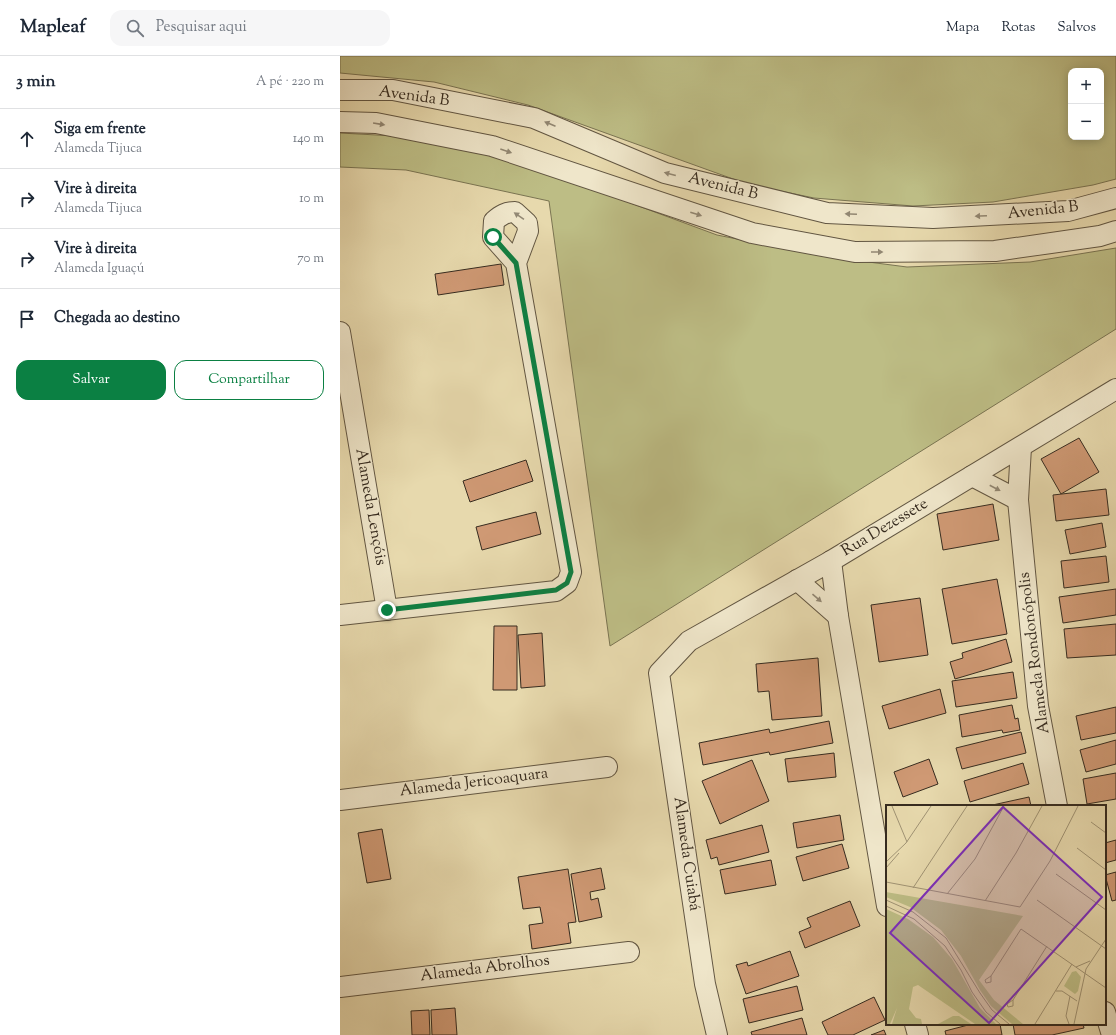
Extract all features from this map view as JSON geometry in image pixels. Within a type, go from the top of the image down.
[{"type":"street","name":"Avenida B","points":[[340,90],[393,90],[534,118],[665,173],[827,213],[933,218],[1068,212],[1116,198]]},
{"type":"street","name":"Avenida B","points":[[340,122],[376,123],[492,146],[752,233],[855,252],[995,251],[1100,236],[1116,231]]},
{"type":"street","points":[[340,615],[556,590],[567,583],[571,572],[516,263]]},
{"type":"street","name":"Alameda Lençóis","points":[[340,332],[387,610]]},
{"type":"street","name":"Rua Dezessete","points":[[659,673],[689,641],[831,561],[1116,389]]},
{"type":"street","name":"Alameda Rondonópolis","points":[[1020,447],[1018,500],[1038,706],[1057,805]]},
{"type":"street","points":[[972,476],[1018,500]]},
{"type":"street","points":[[831,561],[838,616],[886,900]]},
{"type":"street","points":[[797,580],[838,616]]},
{"type":"street","name":"Alameda Cuiabá","points":[[659,673],[706,984],[717,1035]]},
{"type":"street","name":"Alameda Jericoaquara","points":[[340,800],[607,767]]},
{"type":"street","name":"Alameda Abrolhos","points":[[340,987],[629,952]]},
{"type":"street","points":[[1106,1015],[1112,1035]]},
{"type":"street","points":[[915,1025],[918,1035]]},
{"type":"green space","points":[[340,56],[1116,56],[1116,179],[1093,185],[993,202],[913,206],[814,198],[747,184],[528,105],[434,82],[340,73]]},
{"type":"green space","points":[[340,133],[395,136],[506,157],[717,235],[822,256],[907,267],[1030,262],[1116,248],[1116,329],[610,646],[549,201],[406,170],[340,167]]},
{"type":"building","points":[[501,264],[504,285],[438,295],[435,274]]},
{"type":"building","points":[[1079,438],[1099,472],[1061,494],[1041,459]]},
{"type":"building","points":[[526,460],[533,481],[470,502],[463,481]]},
{"type":"building","points":[[1106,489],[1109,515],[1056,521],[1053,495]]},
{"type":"building","points":[[993,504],[999,540],[943,550],[937,514]]},
{"type":"building","points":[[536,512],[541,534],[482,550],[476,527]]},
{"type":"building","points":[[1102,523],[1106,547],[1070,554],[1065,530]]},
{"type":"building","points":[[1106,556],[1109,582],[1064,588],[1061,561]]},
{"type":"building","points":[[997,579],[1007,634],[952,644],[942,589]]},
{"type":"building","points":[[1116,589],[1116,615],[1063,623],[1059,597]]},
{"type":"building","points":[[920,598],[928,655],[879,662],[871,605]]},
{"type":"building","points":[[1116,624],[1116,655],[1067,658],[1064,629]]},
{"type":"building","points":[[494,626],[517,626],[517,690],[493,690]]},
{"type":"building","points":[[542,633],[545,686],[521,688],[518,635]]},
{"type":"building","points":[[1006,639],[1012,662],[955,679],[950,662],[963,658],[962,653]]},
{"type":"building","points":[[818,658],[822,716],[772,720],[769,691],[758,692],[756,664]]},
{"type":"building","points":[[1013,672],[1017,698],[956,707],[952,681]]},
{"type":"building","points":[[940,689],[946,713],[889,729],[882,706]]},
{"type":"building","points":[[1012,705],[1015,719],[1018,718],[1020,730],[1003,733],[1002,730],[962,737],[959,715]]},
{"type":"building","points":[[1116,707],[1116,733],[1081,740],[1076,716]]},
{"type":"building","points":[[829,721],[833,743],[770,755],[769,752],[703,765],[699,743],[769,729],[770,733]]},
{"type":"building","points":[[1021,732],[1026,753],[962,769],[956,748]]},
{"type":"building","points":[[1116,740],[1116,764],[1086,772],[1080,750]]},
{"type":"building","points":[[834,753],[836,777],[788,782],[785,759]]},
{"type":"building","points":[[929,759],[938,784],[903,797],[894,772]]},
{"type":"building","points":[[752,760],[769,801],[720,824],[702,781]]},
{"type":"building","points":[[1023,763],[1029,784],[970,802],[964,781]]},
{"type":"building","points":[[1116,773],[1116,799],[1087,804],[1083,779]]},
{"type":"building","points":[[1029,797],[1031,805],[993,805]]},
{"type":"building","points":[[840,815],[844,840],[797,848],[793,823]]},
{"type":"building","points":[[762,825],[769,852],[719,865],[717,857],[711,859],[706,840]]},
{"type":"building","points":[[382,829],[391,879],[367,883],[358,833]]},
{"type":"building","points":[[1116,840],[1116,860],[1106,863],[1106,843]]},
{"type":"building","points":[[842,844],[849,868],[803,881],[796,857]]},
{"type":"building","points":[[771,860],[776,885],[725,894],[720,870]]},
{"type":"building","points":[[601,868],[605,889],[590,892],[591,900],[598,898],[602,917],[579,922],[571,874]]},
{"type":"building","points":[[568,869],[576,922],[568,923],[571,943],[532,949],[529,925],[543,923],[540,907],[523,909],[518,877]]},
{"type":"building","points":[[1116,872],[1116,900],[1112,901],[1106,875]]},
{"type":"building","points":[[850,901],[860,926],[805,948],[799,932],[811,927],[807,918]]},
{"type":"building","points":[[790,951],[799,976],[746,994],[736,965],[747,962],[748,966]]},
{"type":"building","points":[[797,986],[803,1010],[749,1023],[743,999]]},
{"type":"building","points":[[874,997],[885,1020],[853,1035],[828,1035],[822,1022]]},
{"type":"building","points":[[455,1008],[457,1035],[432,1035],[431,1010]]},
{"type":"building","points":[[429,1010],[430,1035],[412,1035],[411,1011]]},
{"type":"building","points":[[802,1018],[807,1035],[752,1035],[751,1032]]},
{"type":"building","points":[[968,1025],[1000,1025],[1002,1035],[946,1035],[945,1031]]},
{"type":"building","points":[[1013,1025],[1083,1025],[1084,1028],[1052,1035],[1015,1035]]},
{"type":"building","points":[[884,1030],[886,1035],[871,1035]]},
{"type":"route","points":[[387,610],[556,590],[567,583],[571,572],[516,263],[493,237]]}]
